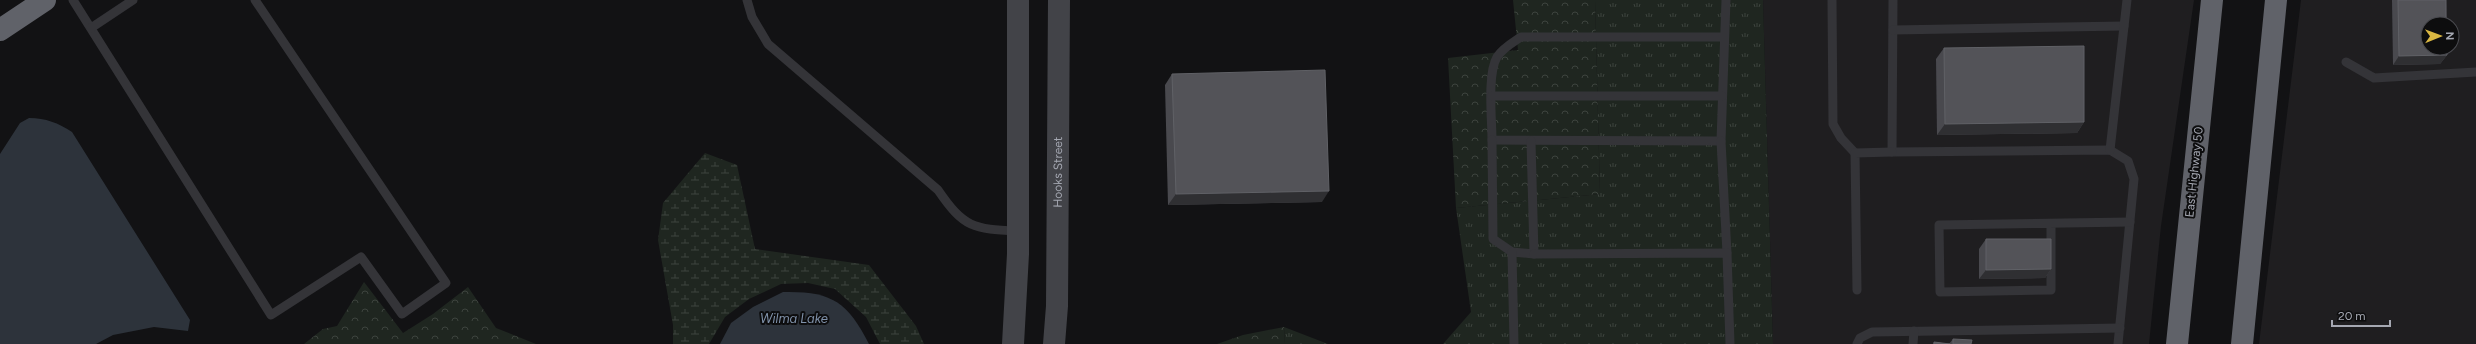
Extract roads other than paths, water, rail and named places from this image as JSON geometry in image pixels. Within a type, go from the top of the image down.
[{"type":"highway","points":[[0,30],[45,0]]},
{"type":"highway","name":"East Highway 50","points":[[2177,344],[2179,304],[2212,0]]},
{"type":"highway","points":[[2242,344],[2276,0]]},
{"type":"highway","points":[[2179,304],[2188,344]]},
{"type":"street","points":[[1013,344],[1018,231],[1018,0]]},
{"type":"street","name":"Hooks Street","points":[[1054,344],[1058,291],[1059,0]]},
{"type":"lane","points":[[74,0],[271,315],[361,257],[402,314],[446,283],[255,0]]},
{"type":"lane","points":[[91,28],[133,0]]},
{"type":"lane","points":[[747,0],[752,17],[768,44],[938,190],[952,210],[967,224],[989,230],[1018,231]]},
{"type":"lane","points":[[1726,0],[1722,96],[1722,141],[1730,344]]},
{"type":"lane","points":[[1832,0],[1833,124],[1841,138],[1855,153],[1857,290]]},
{"type":"lane","points":[[1892,152],[1893,0]]},
{"type":"lane","points":[[2110,150],[2127,0]]},
{"type":"lane","points":[[1893,30],[2124,26]]},
{"type":"lane","points":[[1724,37],[1521,38],[1505,48],[1496,58],[1492,73],[1493,239],[1512,252],[1534,254],[1727,253]]},
{"type":"lane","points":[[2346,62],[2374,78],[2476,72]]},
{"type":"lane","points":[[1492,96],[1722,96]]},
{"type":"lane","points":[[1492,140],[1722,141]]},
{"type":"lane","points":[[1532,141],[1534,254]]},
{"type":"lane","points":[[1855,153],[2110,150],[2128,161],[2134,179],[2118,344]]},
{"type":"lane","points":[[2051,224],[2051,290],[1940,292],[1940,225],[2130,222]]},
{"type":"lane","points":[[1512,252],[1514,344]]},
{"type":"lane","points":[[1857,344],[1860,338],[1872,332],[2120,328]]},
{"type":"lane","points":[[1914,331],[1914,344]]},
{"type":"water","points":[[29,118],[52,122],[72,132],[190,320],[188,331],[154,327],[113,335],[96,344],[0,344],[0,154],[20,123]]},
{"type":"water","name":"Wilma Lake","points":[[783,292],[814,294],[826,297],[836,302],[845,308],[853,318],[869,344],[720,344],[731,323],[753,307]]}]
